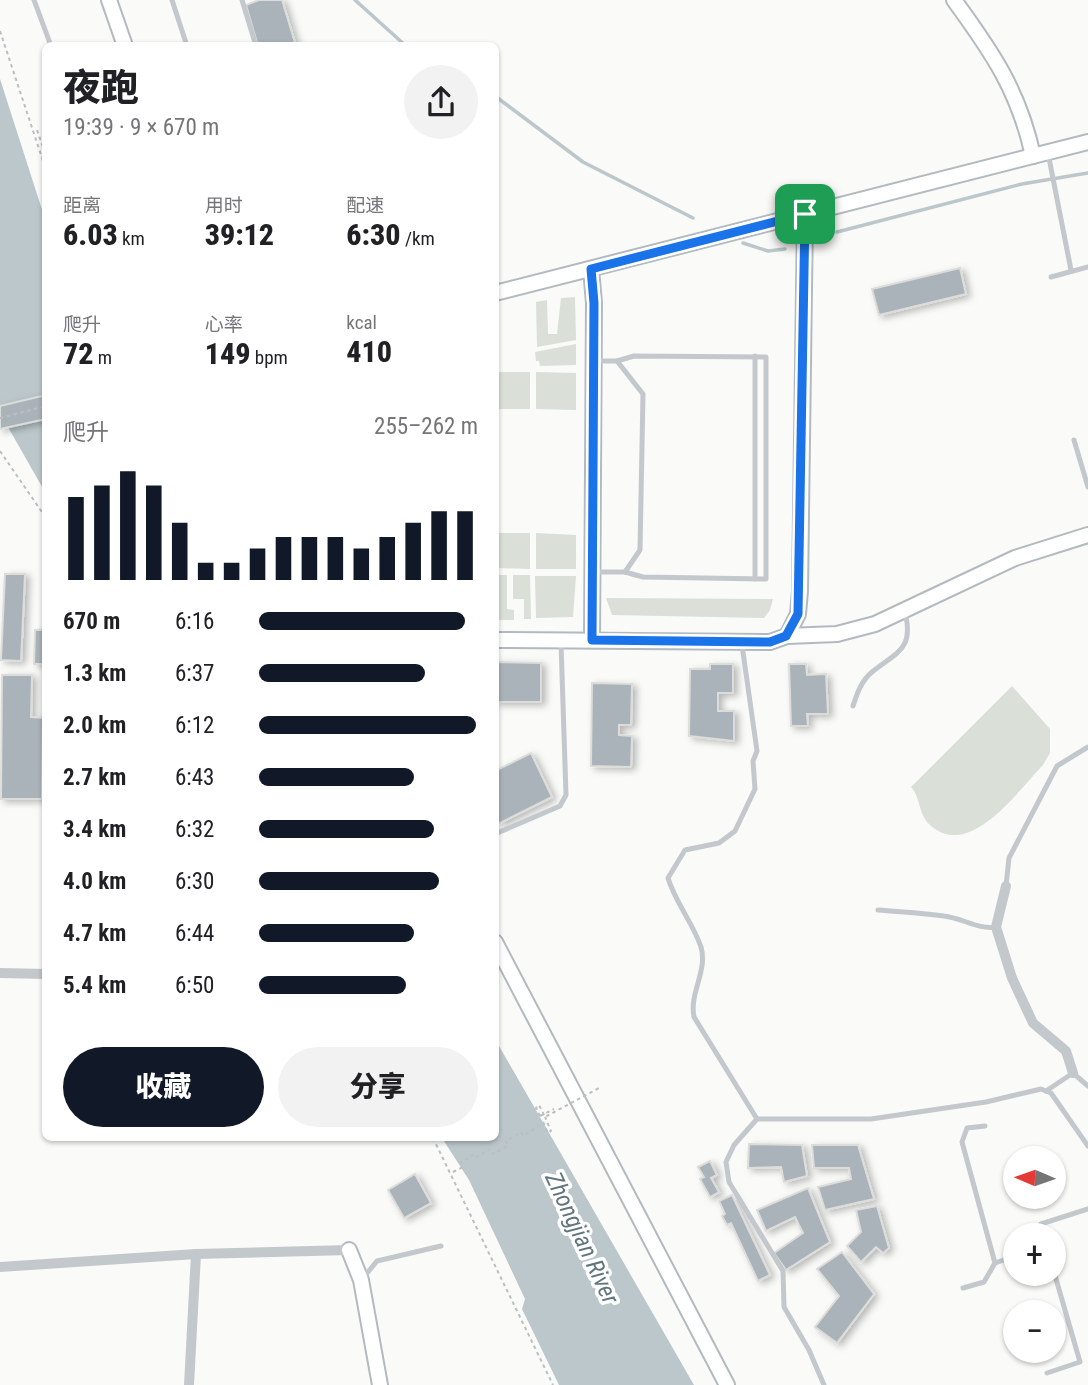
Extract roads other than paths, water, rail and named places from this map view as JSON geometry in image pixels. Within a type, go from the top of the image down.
[{"type":"street","points":[[109,0],[124,42]]},
{"type":"street","points":[[954,0],[997,59],[1013,88],[1040,154]]},
{"type":"street","points":[[499,292],[1088,142]]},
{"type":"street","points":[[786,636],[798,614],[800,591],[805,214]]},
{"type":"street","points":[[591,269],[594,361],[592,640]]},
{"type":"street","points":[[499,640],[770,642],[786,636],[837,634],[875,624],[1015,558],[1088,535]]},
{"type":"street","points":[[1006,886],[996,927],[1012,978],[1033,1023],[1066,1051],[1073,1073]]},
{"type":"street","points":[[499,950],[727,1385]]},
{"type":"street","points":[[0,974],[42,974]]},
{"type":"street","points":[[0,1267],[196,1254],[349,1250],[361,1280],[380,1385]]},
{"type":"street","points":[[189,1385],[196,1254]]},
{"type":"lane","points":[[34,0],[50,42]]},
{"type":"lane","points":[[173,0],[186,42]]},
{"type":"lane","points":[[242,0],[255,42]]},
{"type":"lane","points":[[1040,154],[1051,172],[1071,271]]},
{"type":"lane","points":[[1051,277],[1088,267]]},
{"type":"lane","points":[[592,572],[625,572],[643,577],[766,579],[766,357],[634,356],[617,361],[594,361]]},
{"type":"lane","points":[[755,356],[755,579]]},
{"type":"lane","points":[[617,361],[643,394],[640,550],[625,572]]},
{"type":"lane","points":[[1074,440],[1088,486]]},
{"type":"lane","points":[[853,706],[861,685],[870,673],[895,657],[905,645],[910,631],[905,611]]},
{"type":"lane","points":[[499,832],[560,806],[566,795],[561,640]]},
{"type":"lane","points":[[742,642],[757,751],[753,761],[755,789],[735,831],[719,843],[685,850],[668,878],[674,899],[701,947],[702,965],[691,1002],[694,1017],[757,1119]]},
{"type":"lane","points":[[1006,886],[1009,858],[1057,766],[1088,747]]},
{"type":"lane","points":[[878,911],[944,916],[965,919],[984,929],[996,927]]},
{"type":"lane","points":[[1046,1091],[1073,1073],[1088,1086]]},
{"type":"lane","points":[[824,1385],[809,1350],[784,1307],[783,1271],[729,1181],[726,1162],[734,1144],[757,1119],[871,1119],[986,1102],[1041,1089],[1051,1093],[1088,1146]]},
{"type":"lane","points":[[985,1126],[967,1128],[962,1142],[995,1263]]},
{"type":"lane","points":[[1044,1223],[1088,1209]]},
{"type":"lane","points":[[361,1280],[377,1261],[442,1246]]},
{"type":"lane","points":[[963,1288],[984,1282],[995,1263],[1003,1260]]},
{"type":"lane","points":[[1047,1373],[1080,1362],[1058,1286]]},
{"type":"water","points":[[0,79],[42,210],[42,487],[0,413]]},
{"type":"water","name":"Zhongjian River","points":[[499,1046],[694,1385],[559,1385],[522,1309],[525,1299],[469,1180],[444,1141],[499,1141]]},
{"type":"waterway","points":[[355,0],[402,42]]},
{"type":"waterway","points":[[499,99],[583,162],[693,218]]},
{"type":"waterway","points":[[837,232],[1022,184],[1088,173]]},
{"type":"waterway","points":[[743,243],[768,251],[785,249]]}]
